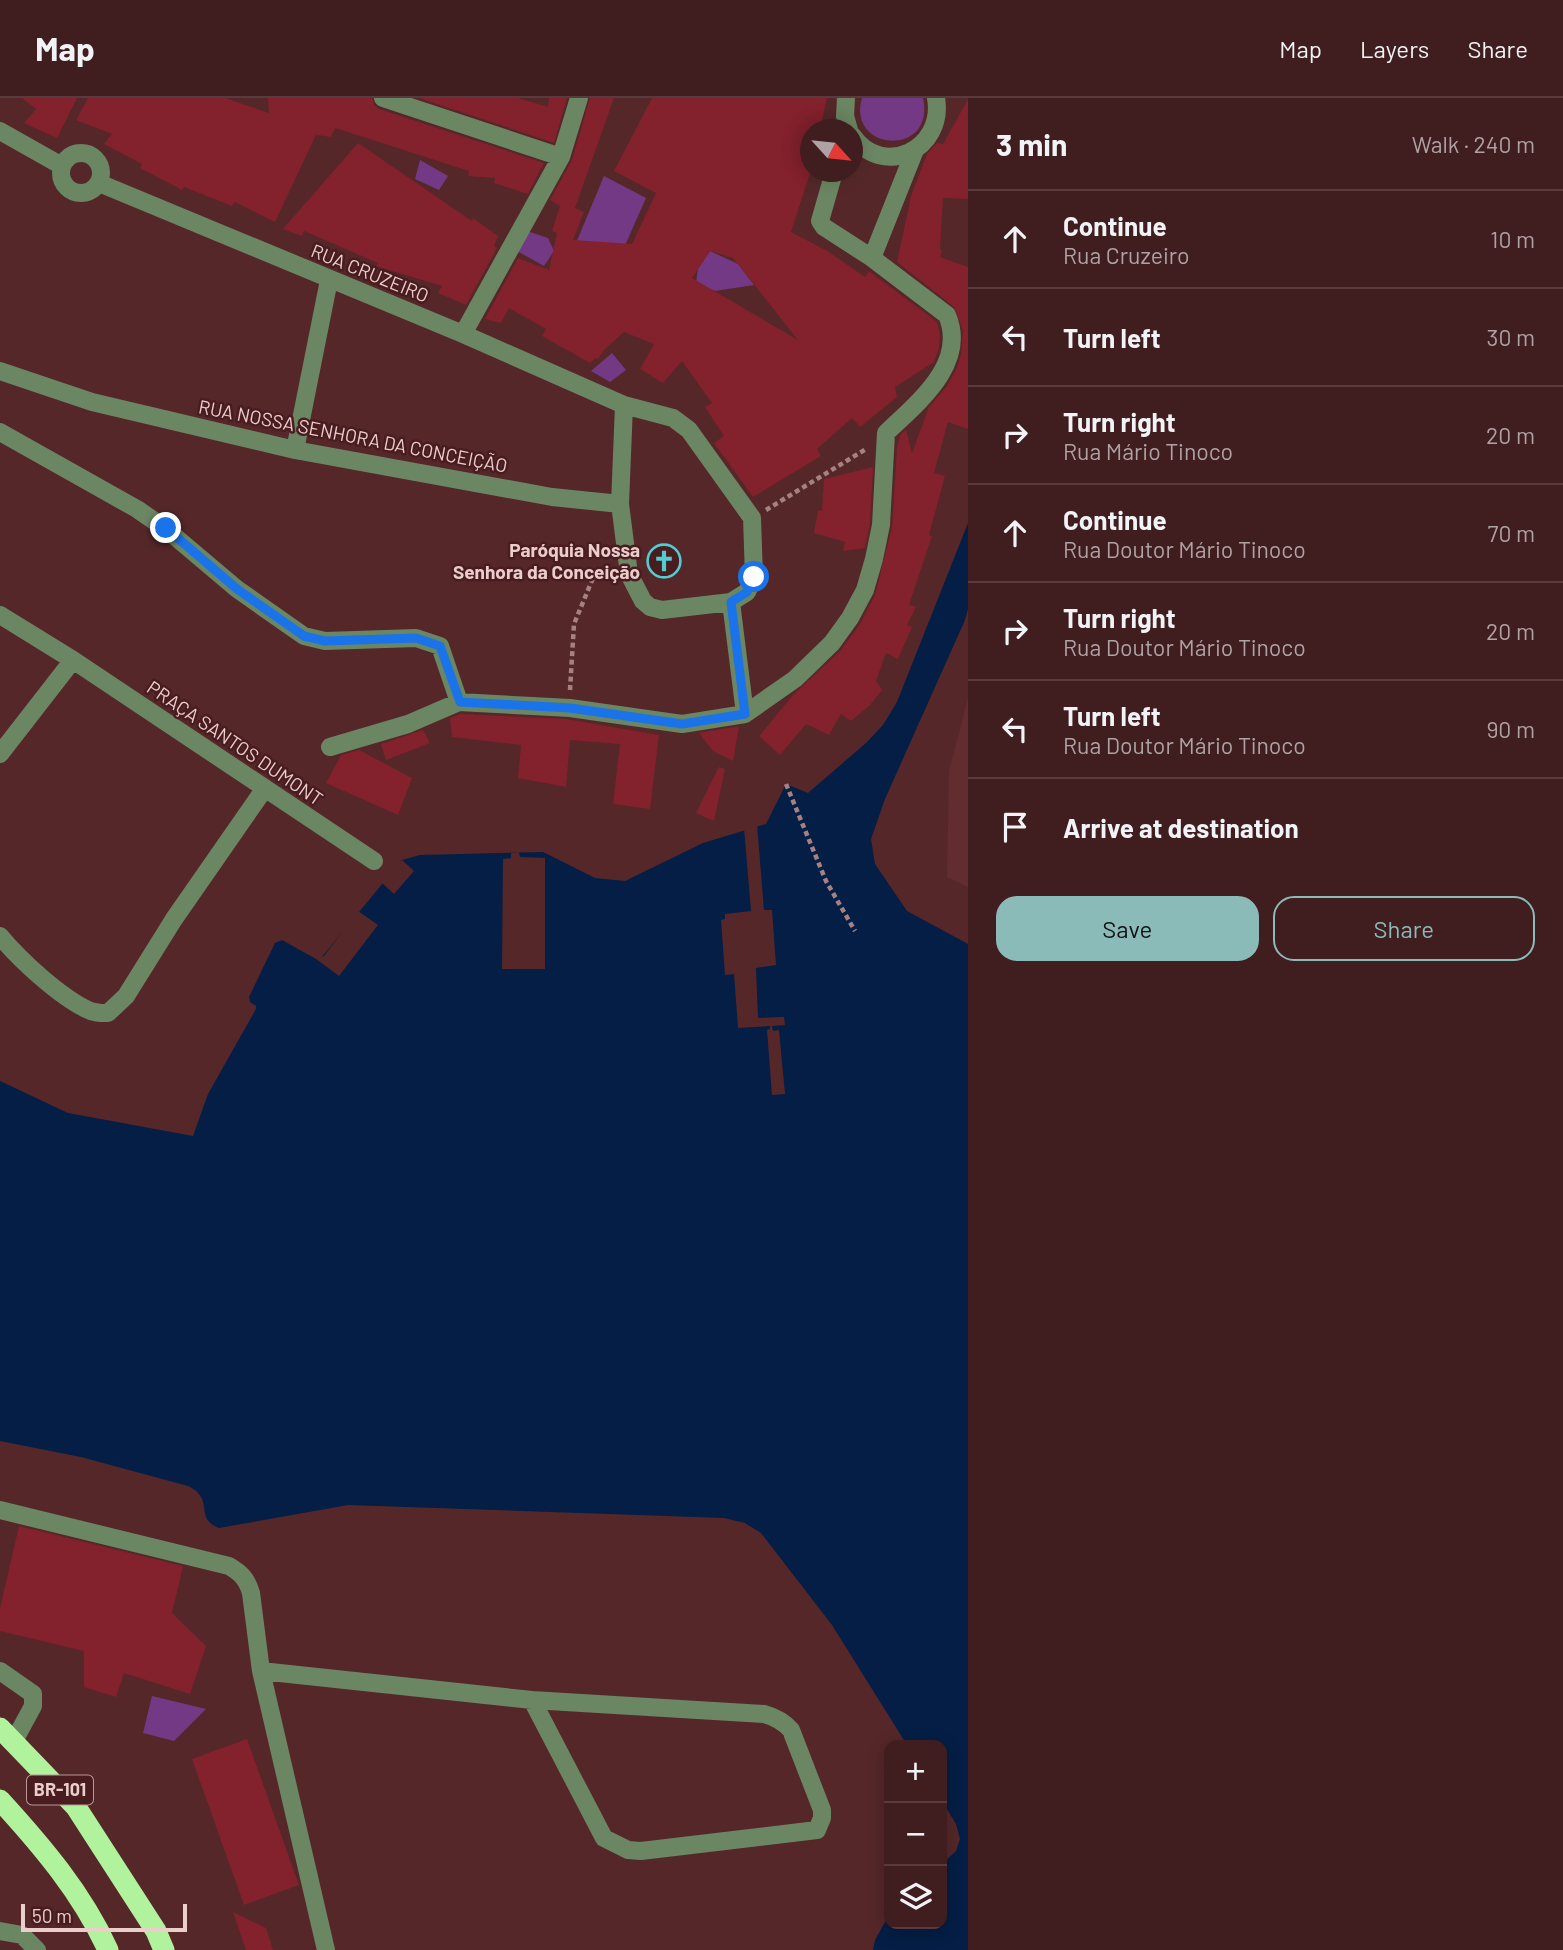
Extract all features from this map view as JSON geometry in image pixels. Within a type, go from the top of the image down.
[{"type":"highway","name":"BR-101","points":[[7,1735],[76,1807],[156,1931],[164,1950]]},
{"type":"highway","name":"BR-101","points":[[0,1800],[50,1855],[96,1923],[108,1950]]},
{"type":"street","points":[[383,98],[561,157]]},
{"type":"street","points":[[463,334],[561,157],[579,98]]},
{"type":"street","points":[[846,98],[846,119]]},
{"type":"street","points":[[863,146],[869,152],[884,156],[900,156],[915,150],[927,140],[935,126],[938,111],[936,98]]},
{"type":"street","points":[[0,131],[62,166]]},
{"type":"street","points":[[872,258],[915,150]]},
{"type":"street","points":[[75,154],[88,154],[94,157],[102,169],[99,183],[84,194],[71,191],[63,182],[62,166],[75,154]]},
{"type":"street","points":[[330,747],[408,724],[460,702],[570,708],[682,724],[745,714],[795,679],[832,643],[855,609],[874,559],[881,525],[886,433],[942,378],[954,351],[954,326],[947,315],[872,258],[824,227],[820,221],[832,182]]},
{"type":"street","name":"RUA CRUZEIRO","points":[[99,183],[463,334],[624,405],[673,418],[689,430],[752,518]]},
{"type":"street","points":[[295,450],[329,280]]},
{"type":"street","name":"RUA NOSSA SENHORA DA CONCEIÇÃO","points":[[0,371],[92,401],[295,450],[552,496],[620,504]]},
{"type":"street","points":[[624,405],[620,504],[629,573],[643,601],[655,609],[731,602],[747,592],[754,577],[752,518]]},
{"type":"street","points":[[0,432],[166,528],[237,589],[304,636],[325,641],[416,638],[440,646],[460,702]]},
{"type":"street","points":[[731,602],[745,714]]},
{"type":"street","name":"PRAÇA SANTOS DUMONT","points":[[0,615],[73,660],[374,861]]},
{"type":"street","points":[[0,754],[73,660]]},
{"type":"street","points":[[0,936],[14,953],[41,976],[86,1009],[108,1013],[126,996],[174,919],[265,788]]},
{"type":"street","points":[[0,1510],[229,1566],[247,1581],[251,1593],[261,1671],[326,1950]]},
{"type":"street","points":[[0,1671],[33,1694],[34,1700],[33,1706],[7,1735]]},
{"type":"street","points":[[261,1671],[532,1700],[764,1713],[785,1723],[791,1730],[822,1810],[820,1825],[817,1830],[641,1852],[614,1844],[604,1838],[532,1700]]},
{"type":"street","points":[[0,1931],[23,1936],[37,1950]]},
{"type":"path","points":[[752,518],[861,452],[886,433]]},
{"type":"path","points":[[570,708],[573,624],[593,578],[629,573]]},
{"type":"path","points":[[786,784],[826,881],[855,931]]},
{"type":"shaded area","points":[[862,98],[923,98],[923,117],[917,131],[905,139],[891,141],[878,138],[867,129],[861,116]]},
{"type":"shaded area","points":[[420,160],[448,176],[439,190],[415,179]]},
{"type":"shaded area","points":[[604,176],[646,198],[615,268],[571,255]]},
{"type":"shaded area","points":[[527,231],[548,238],[554,251],[544,266],[517,251]]},
{"type":"shaded area","points":[[710,251],[738,264],[754,285],[715,291],[696,283],[698,269]]},
{"type":"shaded area","points":[[612,353],[626,370],[610,382],[591,371]]},
{"type":"shaded area","points":[[968,698],[968,887],[947,877],[949,771]]},
{"type":"shaded area","points":[[152,1696],[206,1709],[174,1741],[143,1733]]},
{"type":"water","points":[[968,523],[968,609],[965,620],[885,799],[871,839],[875,864],[907,911],[968,944],[968,1950],[873,1950],[884,1924],[884,1929],[947,1929],[947,1859],[956,1851],[960,1839],[956,1824],[947,1809],[947,1740],[904,1740],[832,1625],[761,1533],[745,1523],[724,1518],[348,1505],[219,1528],[208,1521],[201,1498],[188,1486],[81,1457],[0,1441],[0,1081],[68,1113],[193,1136],[208,1094],[256,1009],[249,997],[275,943],[282,940],[316,959],[321,958],[402,860],[420,855],[543,852],[595,878],[625,881],[703,843],[766,824],[786,784],[808,793],[866,743],[883,725],[897,702]]},
{"type":"pier","points":[[757,824],[764,910],[772,910],[776,965],[756,968],[758,1018],[784,1017],[785,1025],[772,1026],[773,1031],[779,1030],[785,1094],[772,1095],[767,1030],[770,1026],[738,1028],[734,974],[725,975],[721,920],[725,919],[725,914],[751,911],[744,828]]},
{"type":"pier","points":[[519,852],[520,857],[545,858],[545,969],[502,969],[503,859],[511,858],[511,853]]},
{"type":"pier","points":[[402,860],[414,871],[394,894],[381,882]]},
{"type":"pier","points":[[358,911],[378,925],[339,976],[316,959],[324,956]]},
{"type":"building","points":[[22,98],[77,98],[57,138],[24,123],[36,109]]},
{"type":"building","points":[[88,98],[225,98],[269,113],[268,98],[372,98],[379,109],[544,163],[528,194],[494,183],[495,178],[468,176],[469,171],[335,128],[331,137],[316,135],[275,222],[235,202],[232,206],[184,187],[182,190],[140,168],[142,164],[104,144],[112,134],[76,120]]},
{"type":"building","points":[[419,98],[518,98],[548,107],[549,98],[567,98],[554,143]]},
{"type":"building","points":[[590,98],[614,98],[575,208],[584,212],[573,240],[632,244],[656,193],[614,171],[652,98],[827,98],[822,119],[800,119],[800,182],[807,182],[791,232],[829,252],[865,277],[869,271],[937,322],[939,348],[934,362],[895,387],[897,397],[860,427],[852,418],[817,449],[821,456],[753,497],[714,443],[724,436],[705,407],[712,403],[682,361],[663,383],[640,369],[654,344],[624,332],[598,359],[595,358],[590,363],[542,336],[546,329],[509,308],[501,323],[485,319],[518,258],[549,270],[557,233],[552,231],[560,206],[550,200],[572,160]],"holes":[[[710,251],[733,258],[798,340],[692,278]]]},
{"type":"building","points":[[968,99],[968,199],[943,198],[940,257],[968,267],[968,429],[948,422],[934,473],[945,476],[929,535],[932,536],[909,605],[916,607],[907,625],[912,627],[898,659],[886,653],[876,681],[882,690],[870,705],[851,721],[841,714],[829,735],[806,724],[780,755],[759,736],[793,695],[841,650],[860,624],[875,595],[892,527],[900,435],[906,430],[912,453],[929,407],[946,387],[961,354],[963,330],[954,307],[897,262],[911,196],[927,154],[937,143],[943,144]]},
{"type":"building","points":[[358,143],[498,236],[494,246],[497,248],[466,305],[438,293],[442,286],[376,266],[378,263],[304,231],[302,236],[283,229]]},
{"type":"building","points":[[873,467],[870,524],[865,548],[843,551],[845,542],[814,533],[818,510],[822,511],[824,479]]},
{"type":"building","points":[[461,714],[566,719],[659,735],[650,809],[613,804],[620,744],[570,740],[566,787],[518,778],[521,745],[452,737],[450,718]]},
{"type":"building","points":[[739,727],[733,761],[713,751],[699,733]]},
{"type":"building","points":[[423,730],[430,743],[386,760],[381,744]]},
{"type":"building","points":[[359,750],[412,778],[398,815],[326,783],[341,755]]},
{"type":"building","points":[[719,767],[725,769],[714,821],[696,813]]},
{"type":"building","points":[[19,1526],[183,1566],[172,1613],[206,1646],[190,1694],[124,1673],[116,1697],[84,1687],[84,1651],[0,1631],[0,1608]]},
{"type":"building","points":[[247,1739],[299,1885],[244,1905],[192,1759]]},
{"type":"building","points":[[233,1912],[266,1928],[273,1950],[246,1950]]},
{"type":"place","name":"Paróquia Nossa Senhora da Conceição","points":[[664,561]]},
{"type":"route","points":[[166,528],[237,589],[304,636],[325,641],[416,638],[435,643],[444,653],[460,702],[570,708],[682,724],[745,714],[731,602],[747,592],[754,577]]}]
